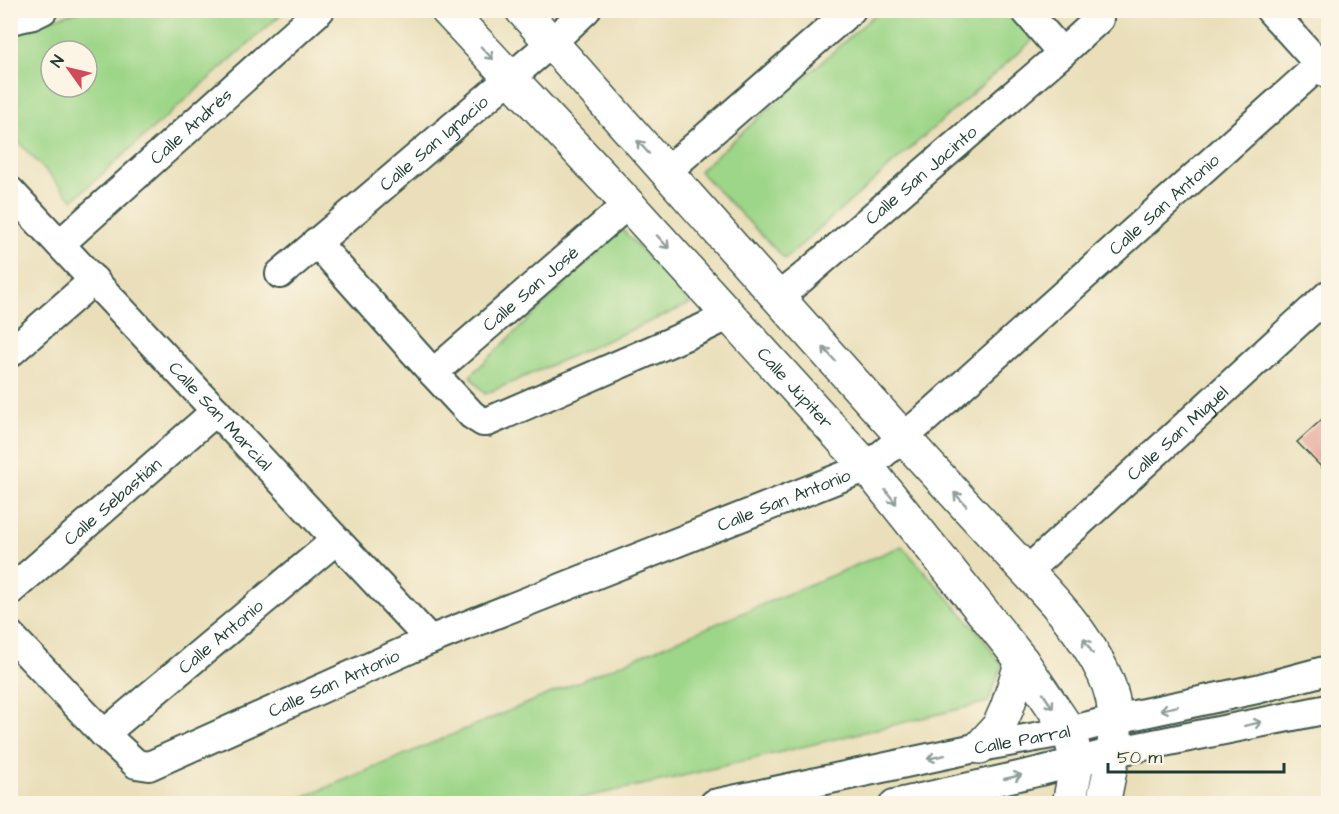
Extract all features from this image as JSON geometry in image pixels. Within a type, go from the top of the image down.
[{"type":"main road","name":"Calle Júpiter","points":[[447,10],[628,204],[867,467],[1022,662],[1073,747]]},
{"type":"main road","points":[[522,10],[903,437],[1027,571],[1085,640],[1105,674],[1113,699],[1116,719],[1114,752],[1103,804]]},
{"type":"main road","points":[[980,747],[999,726],[1022,662]]},
{"type":"main road","points":[[1069,804],[1073,747]]},
{"type":"street","points":[[10,20],[44,10]]},
{"type":"street","name":"Calle Andrés","points":[[60,244],[320,10]]},
{"type":"street","name":"Calle San Ignacio","points":[[280,274],[551,43],[586,10]]},
{"type":"street","points":[[666,172],[851,10]]},
{"type":"street","points":[[1025,10],[1062,53]]},
{"type":"street","points":[[1270,10],[1326,66]]},
{"type":"street","name":"Calle San Jacinto","points":[[778,297],[1099,19]]},
{"type":"street","name":"Calle San Antonio","points":[[105,734],[136,764],[149,766],[430,640],[867,467],[943,403],[1326,66]]},
{"type":"street","name":"Calle San Marcial","points":[[10,191],[430,640]]},
{"type":"street","name":"Calle San José","points":[[433,373],[628,204]]},
{"type":"street","points":[[316,242],[433,373],[472,415],[483,422],[730,315]]},
{"type":"street","points":[[10,353],[94,280]]},
{"type":"street","name":"Calle San Miguel","points":[[1027,571],[1329,295]]},
{"type":"street","name":"Calle Sebastián","points":[[10,591],[216,411]]},
{"type":"street","name":"Calle Antonio","points":[[105,734],[336,540]]},
{"type":"street","points":[[10,635],[105,734]]},
{"type":"street","name":"Calle Parral","points":[[894,804],[1073,747],[1116,719],[1257,689],[1329,670]]},
{"type":"street","name":"Calle Parral","points":[[714,804],[980,747],[1073,747],[1114,752],[1329,709]]},
{"type":"green space","points":[[80,11],[285,11],[73,200],[11,134],[11,30]]},
{"type":"green space","points":[[879,11],[1007,11],[1033,40],[785,259],[699,171]]},
{"type":"green space","points":[[622,229],[690,304],[485,394],[470,376]]},
{"type":"green space","points":[[902,546],[980,634],[1002,666],[988,702],[674,778],[558,803],[287,804]]},
{"type":"building","points":[[1329,413],[1329,475],[1297,442]]}]
